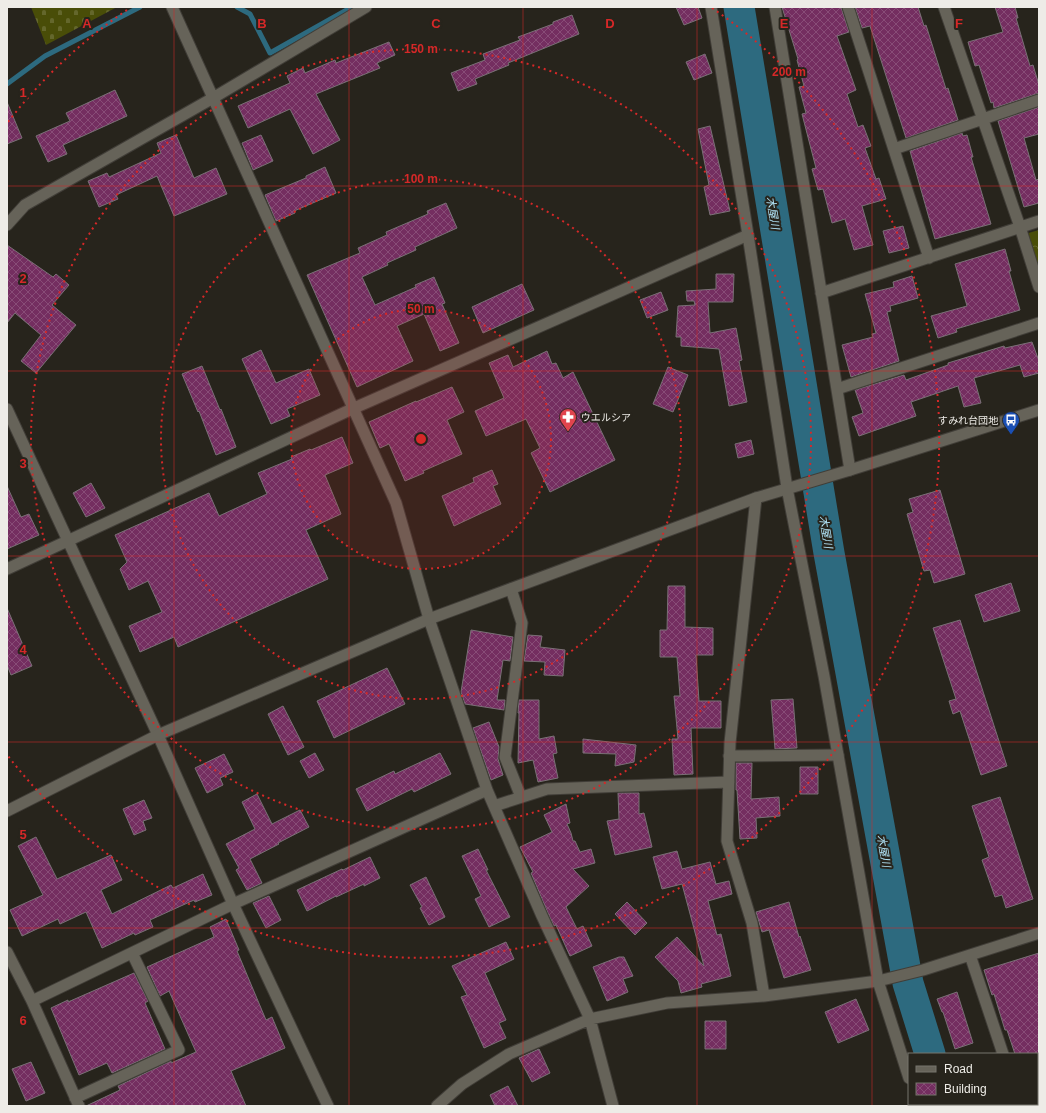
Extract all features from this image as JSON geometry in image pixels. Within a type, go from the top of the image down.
[{"type":"street","points":[[172,7],[352,409],[396,503],[429,619],[487,790],[542,916],[590,1019],[613,1106]]},
{"type":"street","points":[[7,225],[25,205],[213,98],[366,7]]},
{"type":"street","points":[[711,7],[787,488],[824,676],[878,981],[908,1075]]},
{"type":"street","points":[[775,7],[837,389],[847,471]]},
{"type":"street","points":[[848,7],[929,258]]},
{"type":"street","points":[[944,7],[1020,227],[1039,287]]},
{"type":"street","points":[[894,149],[1039,100]]},
{"type":"street","points":[[821,293],[1039,221]]},
{"type":"street","points":[[7,569],[352,409],[748,235]]},
{"type":"street","points":[[837,389],[1039,323]]},
{"type":"street","points":[[7,409],[69,540],[233,904],[328,1106]]},
{"type":"street","points":[[7,811],[158,735],[429,619],[756,498],[847,471],[1039,410]]},
{"type":"street","points":[[756,498],[730,756],[727,841],[752,923],[764,996]]},
{"type":"street","points":[[511,589],[522,623],[505,756],[521,797]]},
{"type":"street","points":[[730,756],[838,755]]},
{"type":"street","points":[[494,806],[547,789],[729,782]]},
{"type":"street","points":[[32,1001],[233,904],[487,790]]},
{"type":"street","points":[[437,1106],[462,1084],[509,1054],[590,1019],[667,1003],[764,996],[878,981],[923,970],[1039,933]]},
{"type":"street","points":[[7,952],[32,1001],[77,1102],[179,1050],[132,953]]},
{"type":"street","points":[[970,955],[1003,1053]]},
{"type":"green space","points":[[31,7],[117,7],[46,45]]},
{"type":"green space","points":[[1039,230],[1039,275],[1025,234]]},
{"type":"building","points":[[676,7],[698,7],[702,18],[684,25]]},
{"type":"building","points":[[782,7],[841,7],[849,32],[837,36],[856,90],[847,94],[858,127],[863,125],[871,146],[865,148],[876,179],[879,178],[886,199],[862,206],[873,245],[854,250],[845,219],[832,223],[823,189],[818,190],[812,169],[816,168],[802,114],[806,113],[799,87],[804,86],[798,59]]},
{"type":"building","points":[[855,7],[918,7],[924,26],[926,25],[946,89],[948,88],[958,120],[906,138],[870,26],[862,28]]},
{"type":"building","points":[[995,7],[1015,7],[1018,18],[1016,18],[1030,66],[1033,65],[1039,85],[1039,93],[994,108],[979,65],[975,66],[968,42],[1003,32]]},
{"type":"building","points":[[572,15],[579,34],[508,63],[509,65],[475,79],[477,84],[458,91],[451,73],[485,60],[483,54],[520,40],[518,37]]},
{"type":"building","points":[[389,42],[395,55],[377,63],[380,68],[316,94],[340,140],[313,154],[290,109],[248,128],[238,106],[290,83],[287,76],[303,68],[305,73],[335,60],[336,63]]},
{"type":"building","points":[[705,54],[712,73],[694,80],[686,62]]},
{"type":"building","points":[[115,90],[127,116],[63,145],[67,154],[48,162],[36,136],[70,121],[66,113]]},
{"type":"building","points":[[7,102],[22,138],[7,144]]},
{"type":"building","points":[[1039,107],[1039,134],[1024,138],[1036,180],[1039,179],[1039,203],[1024,207],[998,121]]},
{"type":"building","points":[[710,126],[730,211],[710,215],[704,187],[709,185],[698,129]]},
{"type":"building","points":[[962,133],[963,136],[967,135],[973,157],[971,157],[991,224],[935,239],[910,151]]},
{"type":"building","points":[[176,135],[194,178],[216,168],[227,194],[174,216],[157,176],[116,195],[118,199],[99,207],[88,181],[107,173],[109,177],[161,153],[157,143]]},
{"type":"building","points":[[261,135],[273,161],[253,170],[242,143]]},
{"type":"building","points":[[325,167],[336,193],[294,211],[295,213],[276,221],[265,195],[306,178],[306,176]]},
{"type":"building","points":[[446,203],[457,228],[415,247],[416,250],[387,263],[388,265],[362,277],[375,305],[416,287],[415,285],[434,277],[445,303],[442,304],[459,343],[440,351],[424,314],[397,326],[413,361],[357,387],[307,275],[360,253],[358,248],[387,235],[386,232],[428,214],[427,211]]},
{"type":"building","points":[[903,226],[909,248],[889,253],[883,231]]},
{"type":"building","points":[[7,245],[53,277],[56,274],[69,285],[52,305],[76,325],[36,373],[21,361],[41,335],[15,313],[7,323]]},
{"type":"building","points":[[1005,249],[1011,271],[1009,271],[1020,310],[956,329],[957,332],[938,338],[931,316],[967,306],[955,264]]},
{"type":"building","points":[[716,274],[734,274],[733,302],[708,302],[710,333],[736,328],[742,360],[739,361],[747,402],[729,406],[719,349],[681,346],[681,337],[676,337],[678,306],[695,305],[694,301],[687,301],[686,291],[716,289]]},
{"type":"building","points":[[912,276],[918,298],[890,306],[891,311],[887,312],[899,361],[851,377],[842,345],[873,337],[872,334],[876,333],[865,294],[894,287],[893,282]]},
{"type":"building","points":[[522,284],[534,310],[483,333],[472,307]]},
{"type":"building","points":[[661,292],[668,310],[647,318],[640,300]]},
{"type":"building","points":[[1032,342],[1039,361],[1039,373],[1024,377],[1020,365],[974,378],[981,403],[964,407],[958,386],[911,402],[916,416],[859,436],[852,417],[863,413],[855,390],[904,375],[906,380],[948,365],[948,363],[1004,346],[1005,348]]},
{"type":"building","points":[[261,350],[276,383],[309,369],[320,395],[287,409],[290,416],[271,424],[242,359]]},
{"type":"building","points":[[547,351],[552,364],[556,363],[563,378],[573,372],[615,460],[550,492],[531,453],[540,448],[526,419],[486,436],[475,411],[504,398],[489,363],[508,355],[513,367]]},
{"type":"building","points":[[202,366],[236,447],[216,455],[199,411],[198,412],[182,374]]},
{"type":"building","points":[[668,367],[688,375],[673,412],[653,404]]},
{"type":"building","points":[[452,387],[464,412],[447,420],[462,454],[423,471],[424,473],[405,481],[389,444],[380,448],[369,422]]},
{"type":"building","points":[[342,437],[353,463],[325,475],[341,514],[306,530],[328,579],[178,647],[174,637],[140,652],[129,626],[162,612],[148,581],[129,590],[120,569],[127,562],[115,535],[209,493],[219,516],[267,494],[258,473],[292,459],[291,457]]},
{"type":"building","points":[[751,440],[754,454],[738,458],[735,444]]},
{"type":"building","points":[[492,470],[498,484],[493,486],[501,504],[454,526],[442,496],[474,482],[473,478]]},
{"type":"building","points":[[91,483],[105,508],[86,517],[73,493]]},
{"type":"building","points":[[7,486],[21,517],[29,514],[39,535],[7,549]]},
{"type":"building","points":[[940,490],[965,574],[934,583],[930,570],[924,571],[907,514],[913,512],[909,499]]},
{"type":"building","points":[[1011,583],[1020,611],[984,622],[975,595]]},
{"type":"building","points":[[668,586],[685,586],[685,627],[713,628],[713,655],[696,655],[699,701],[721,701],[721,728],[691,728],[693,774],[674,775],[672,739],[678,739],[674,696],[680,696],[677,657],[660,657],[660,630],[667,630]]},
{"type":"building","points":[[7,608],[32,666],[11,675],[7,665]]},
{"type":"building","points":[[960,620],[1007,766],[981,775],[960,711],[953,714],[949,701],[956,699],[933,628]]},
{"type":"building","points":[[471,630],[513,637],[510,661],[503,660],[497,700],[505,700],[504,710],[465,704],[461,692]]},
{"type":"building","points":[[528,635],[542,636],[540,647],[565,650],[563,676],[544,675],[545,662],[524,661]]},
{"type":"building","points":[[387,668],[405,704],[334,738],[317,701]]},
{"type":"building","points":[[793,699],[797,748],[775,749],[771,700]]},
{"type":"building","points":[[519,700],[539,700],[539,739],[554,736],[557,753],[553,754],[558,778],[538,782],[533,760],[518,763]]},
{"type":"building","points":[[283,706],[304,747],[288,755],[268,714]]},
{"type":"building","points":[[489,722],[499,747],[498,759],[503,775],[491,780],[473,728]]},
{"type":"building","points":[[583,739],[636,745],[634,762],[615,766],[616,754],[583,753]]},
{"type":"building","points":[[315,753],[324,770],[309,778],[300,761]]},
{"type":"building","points":[[440,753],[451,774],[414,792],[412,789],[367,811],[356,789],[394,771],[395,774]]},
{"type":"building","points":[[224,754],[233,772],[220,778],[223,785],[207,793],[195,768]]},
{"type":"building","points":[[736,763],[752,763],[751,799],[779,797],[780,816],[756,818],[757,838],[740,839],[736,790]]},
{"type":"building","points":[[800,767],[818,767],[818,794],[800,794]]},
{"type":"building","points":[[618,793],[639,793],[639,814],[644,813],[652,847],[615,855],[607,821],[619,819]]},
{"type":"building","points":[[257,794],[272,824],[300,810],[309,827],[250,859],[262,883],[247,890],[236,870],[239,868],[226,844],[255,829],[242,802]]},
{"type":"building","points":[[1000,797],[1033,899],[1006,908],[1002,895],[995,897],[982,860],[989,857],[972,806]]},
{"type":"building","points":[[144,800],[152,818],[143,821],[146,830],[134,835],[123,809]]},
{"type":"building","points":[[566,804],[570,823],[567,824],[573,841],[575,841],[580,852],[591,849],[595,863],[573,869],[589,886],[566,907],[577,929],[583,926],[592,946],[570,956],[556,925],[554,926],[548,913],[531,873],[533,872],[520,847],[552,832],[544,815]]},
{"type":"building","points":[[36,837],[57,879],[111,855],[122,880],[101,890],[112,914],[171,885],[173,888],[203,874],[212,895],[195,902],[194,900],[150,920],[153,927],[135,935],[134,933],[102,948],[86,912],[60,924],[58,919],[22,936],[10,910],[43,895],[18,846]]},
{"type":"building","points":[[478,849],[488,870],[486,870],[510,917],[489,927],[475,899],[481,896],[462,856]]},
{"type":"building","points":[[677,851],[682,869],[710,862],[716,884],[729,881],[732,894],[708,901],[717,935],[721,934],[731,976],[701,984],[702,987],[681,993],[678,981],[655,957],[677,937],[704,966],[682,884],[662,889],[653,857]]},
{"type":"building","points":[[370,857],[380,878],[364,886],[364,884],[336,896],[307,911],[297,890]]},
{"type":"building","points":[[426,877],[445,917],[429,925],[420,908],[422,907],[410,885]]},
{"type":"building","points":[[269,896],[281,920],[266,928],[253,903]]},
{"type":"building","points":[[627,902],[647,923],[635,935],[615,914]]},
{"type":"building","points":[[789,902],[799,937],[800,936],[811,970],[784,978],[769,930],[762,932],[756,912]]},
{"type":"building","points":[[226,919],[239,950],[237,951],[266,1020],[272,1017],[285,1048],[231,1071],[246,1106],[86,1106],[120,1090],[118,1086],[171,1061],[171,1063],[196,1052],[169,991],[160,996],[147,967],[214,937],[210,927]]},
{"type":"building","points":[[506,942],[514,959],[485,973],[506,1020],[499,1023],[506,1038],[484,1048],[461,997],[467,995],[452,966]]},
{"type":"building","points":[[1039,953],[1039,1054],[1015,1053],[984,970]]},
{"type":"building","points":[[619,957],[624,957],[633,976],[623,979],[628,992],[607,1001],[593,967]]},
{"type":"building","points":[[134,973],[148,1001],[145,1003],[165,1049],[112,1073],[107,1063],[79,1075],[51,1008]]},
{"type":"building","points":[[957,992],[973,1043],[955,1049],[943,1012],[937,999]]},
{"type":"building","points":[[856,999],[869,1030],[838,1043],[825,1012]]},
{"type":"building","points":[[705,1021],[726,1021],[726,1049],[705,1049]]},
{"type":"building","points":[[539,1049],[550,1073],[532,1082],[519,1058]]},
{"type":"building","points":[[31,1062],[45,1093],[26,1101],[12,1069]]},
{"type":"building","points":[[508,1086],[518,1106],[495,1106],[490,1095]]},
{"type":"waterway","points":[[7,84],[45,56],[140,7]]},
{"type":"waterway","points":[[237,7],[250,14],[270,53],[352,7]]},
{"type":"waterway","name":"木屋川","points":[[739,7],[829,553],[908,983],[930,1053]]},
{"type":"place","name":"ウエルシア","points":[[568,432]]},
{"type":"place","name":"すみれ台団地","points":[[1011,435]]}]
